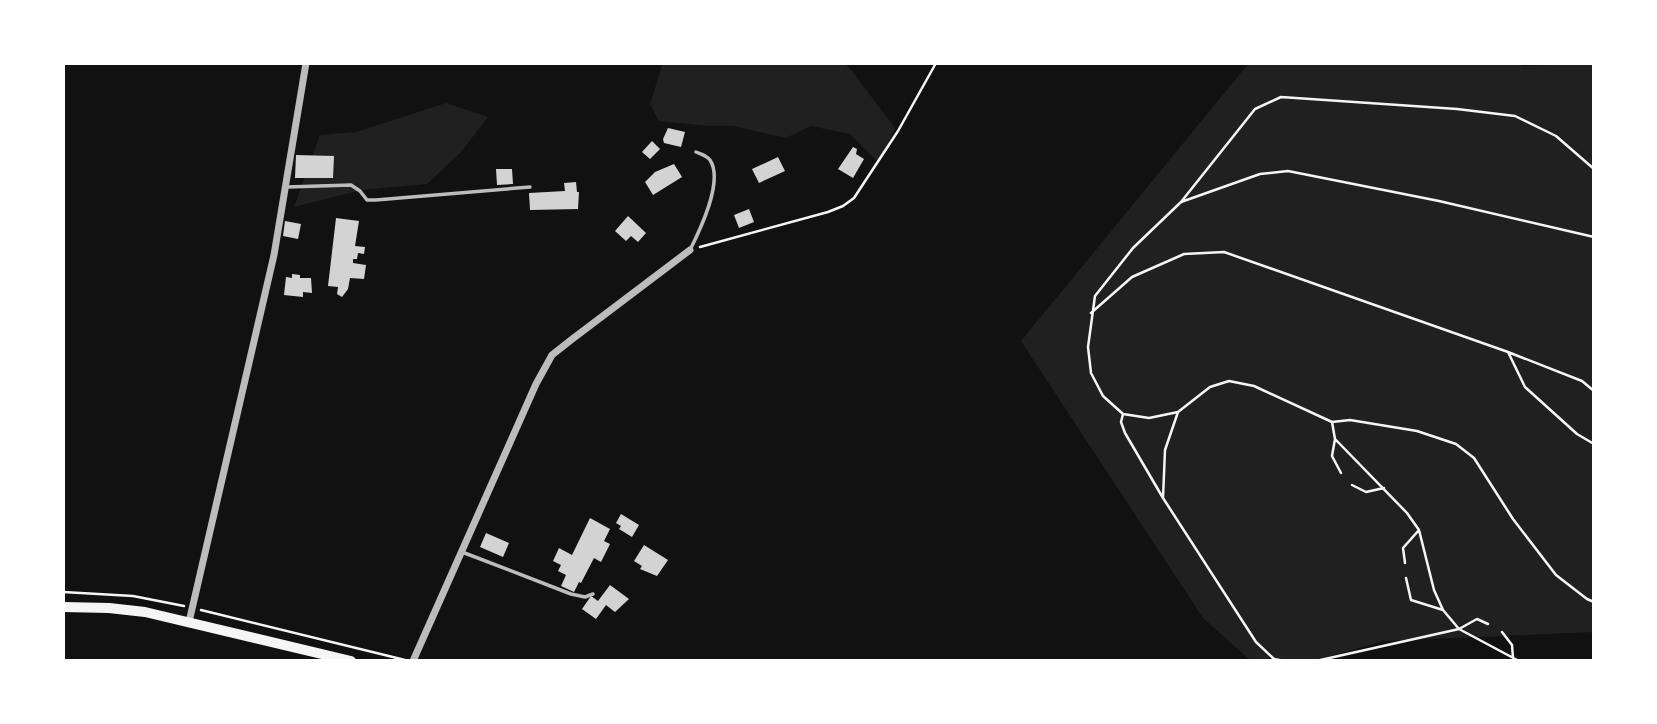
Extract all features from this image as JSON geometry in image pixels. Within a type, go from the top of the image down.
[{"type":"main road","points":[[63,607],[145,612],[351,661]]},
{"type":"street","points":[[188,622],[274,255],[306,63]]},
{"type":"street","points":[[413,661],[536,384],[552,355],[690,250]]},
{"type":"lane","points":[[690,250],[703,225],[713,191],[712,164],[708,157],[696,152]]},
{"type":"lane","points":[[285,188],[351,185],[367,200],[376,200],[530,187]]},
{"type":"lane","points":[[462,552],[570,594],[586,597],[593,594]]},
{"type":"path","points":[[690,250],[828,212],[854,198],[898,131],[936,63]]},
{"type":"path","points":[[1594,169],[1556,136],[1515,116],[1457,109],[1281,97],[1255,109],[1181,202],[1133,248],[1095,296],[1088,347],[1091,373],[1103,396],[1123,414],[1149,418],[1178,412],[1210,387],[1229,381],[1254,386],[1332,422],[1350,420],[1417,431],[1456,444],[1474,458],[1513,519],[1556,575],[1594,602]]},
{"type":"path","points":[[1181,202],[1260,174],[1288,171],[1439,201],[1594,237]]},
{"type":"path","points":[[1091,313],[1132,277],[1184,254],[1224,251],[1508,352],[1582,381],[1594,391]]},
{"type":"path","points":[[1508,352],[1525,387],[1577,434],[1594,444]]},
{"type":"path","points":[[1163,498],[1165,450],[1178,412]]},
{"type":"path","points":[[1123,414],[1121,422],[1125,433],[1163,498],[1256,642],[1274,659],[1285,661]]},
{"type":"path","points":[[1332,422],[1335,439],[1332,456],[1341,473]]},
{"type":"path","points":[[1335,439],[1384,488],[1419,530],[1434,590],[1443,610],[1459,629],[1519,661]]},
{"type":"path","points":[[1352,485],[1366,492],[1384,488]]},
{"type":"path","points":[[1405,563],[1404,548],[1419,530]]},
{"type":"path","points":[[1406,578],[1411,600],[1443,610]]},
{"type":"path","points":[[1316,661],[1459,629],[1477,619],[1488,624]]},
{"type":"path","points":[[1502,632],[1513,645],[1513,658]]},
{"type":"shaded area","points":[[663,63],[844,63],[895,128],[879,163],[850,134],[811,126],[786,138],[733,126],[659,121],[650,104]]},
{"type":"shaded area","points":[[1249,63],[1517,63],[1523,66],[1594,63],[1594,632],[1384,641],[1313,661],[1250,660],[1203,618],[1021,341]]},
{"type":"shaded area","points":[[446,103],[488,117],[461,152],[427,184],[362,190],[294,207],[320,135],[356,132]]},
{"type":"building","points":[[668,128],[685,132],[681,147],[664,143]]},
{"type":"building","points":[[652,141],[660,149],[650,159],[642,152]]},
{"type":"building","points":[[853,147],[857,149],[856,154],[864,159],[853,178],[838,169]]},
{"type":"building","points":[[296,155],[334,156],[333,178],[295,178]]},
{"type":"building","points":[[778,157],[785,171],[759,183],[752,169]]},
{"type":"building","points":[[674,164],[682,177],[653,195],[645,182],[655,172]]},
{"type":"building","points":[[496,169],[512,169],[513,184],[497,185]]},
{"type":"building","points":[[576,182],[579,192],[578,209],[530,210],[529,193],[565,191],[564,183]]},
{"type":"building","points":[[749,209],[754,222],[739,228],[734,215]]},
{"type":"building","points":[[628,216],[646,233],[638,242],[631,236],[626,241],[615,231]]},
{"type":"building","points":[[336,218],[359,221],[355,246],[365,247],[364,254],[358,253],[357,259],[353,259],[353,263],[366,265],[364,279],[350,278],[348,289],[342,297],[337,294],[338,287],[328,286]]},
{"type":"building","points":[[285,221],[301,224],[298,239],[283,236]]},
{"type":"building","points":[[292,274],[300,275],[300,278],[311,278],[312,293],[303,292],[303,297],[284,295],[286,277],[292,278]]},
{"type":"building","points":[[621,514],[639,525],[632,537],[619,529],[621,526],[616,523]]},
{"type":"building","points":[[590,518],[610,529],[604,541],[610,544],[601,562],[594,558],[574,592],[561,586],[566,575],[558,571],[561,565],[553,561],[559,548],[572,555]]},
{"type":"building","points":[[486,533],[509,543],[503,557],[480,547]]},
{"type":"building","points":[[644,545],[668,560],[657,576],[640,569],[642,566],[634,561]]},
{"type":"building","points":[[610,585],[629,599],[615,612],[606,605],[596,619],[582,609],[591,596],[598,601]]}]
